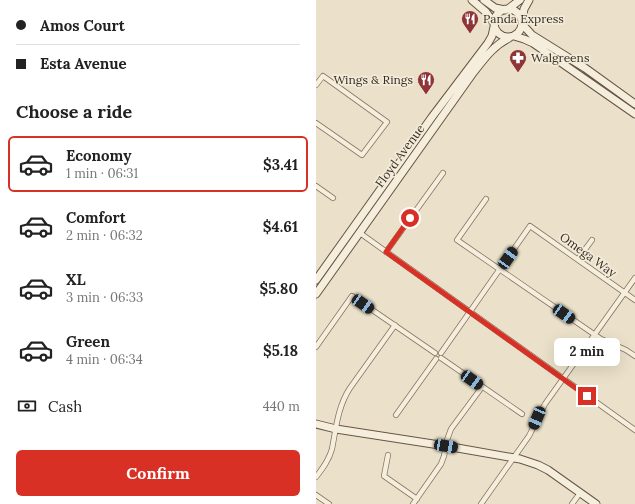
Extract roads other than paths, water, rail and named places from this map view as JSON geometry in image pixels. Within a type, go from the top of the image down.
[{"type":"street","points":[[472,0],[488,14],[499,34],[504,37],[524,39],[533,43],[635,114]]},
{"type":"street","points":[[484,0],[495,8],[518,13],[522,22],[532,35],[585,68],[635,104]]},
{"type":"street","points":[[494,25],[495,17],[497,15],[517,4],[520,0]]},
{"type":"street","points":[[511,37],[520,31],[524,9],[529,0]]},
{"type":"street","name":"Floyd Avenue","points":[[316,280],[432,117],[491,39],[494,25]]},
{"type":"street","name":"Floyd Avenue","points":[[316,294],[473,73],[494,48],[511,37]]},
{"type":"street","points":[[456,98],[452,95],[468,74],[468,69]]},
{"type":"street","points":[[316,85],[323,76],[387,122],[362,155],[316,123]]},
{"type":"street","points":[[415,155],[414,152],[436,120],[432,117]]},
{"type":"street","points":[[386,252],[443,173]]},
{"type":"street","points":[[316,186],[333,198]]},
{"type":"street","points":[[486,199],[458,240],[594,335],[626,350],[635,356]]},
{"type":"street","name":"Omega Way","points":[[500,269],[530,226],[635,300]]},
{"type":"street","points":[[360,233],[635,430]]},
{"type":"street","points":[[578,259],[592,240]]},
{"type":"street","points":[[396,415],[439,357],[500,269]]},
{"type":"street","points":[[481,504],[529,436],[545,404],[635,278]]},
{"type":"street","points":[[316,347],[352,296],[435,353],[438,352],[439,357],[522,414]]},
{"type":"street","points":[[316,478],[330,456],[341,407],[347,392],[394,325]]},
{"type":"street","points":[[413,504],[441,464],[452,429],[482,386]]},
{"type":"street","points":[[316,424],[336,429],[446,446],[530,462],[543,468],[596,504]]},
{"type":"street","points":[[388,455],[384,476],[417,499]]},
{"type":"street","points":[[572,504],[580,493]]},
{"type":"street","points":[[316,495],[329,504]]},
{"type":"place","name":"Panda Express","points":[[470,34]]},
{"type":"place","name":"Walgreens","points":[[518,73]]},
{"type":"place","name":"Wings & Rings","points":[[426,95]]}]
